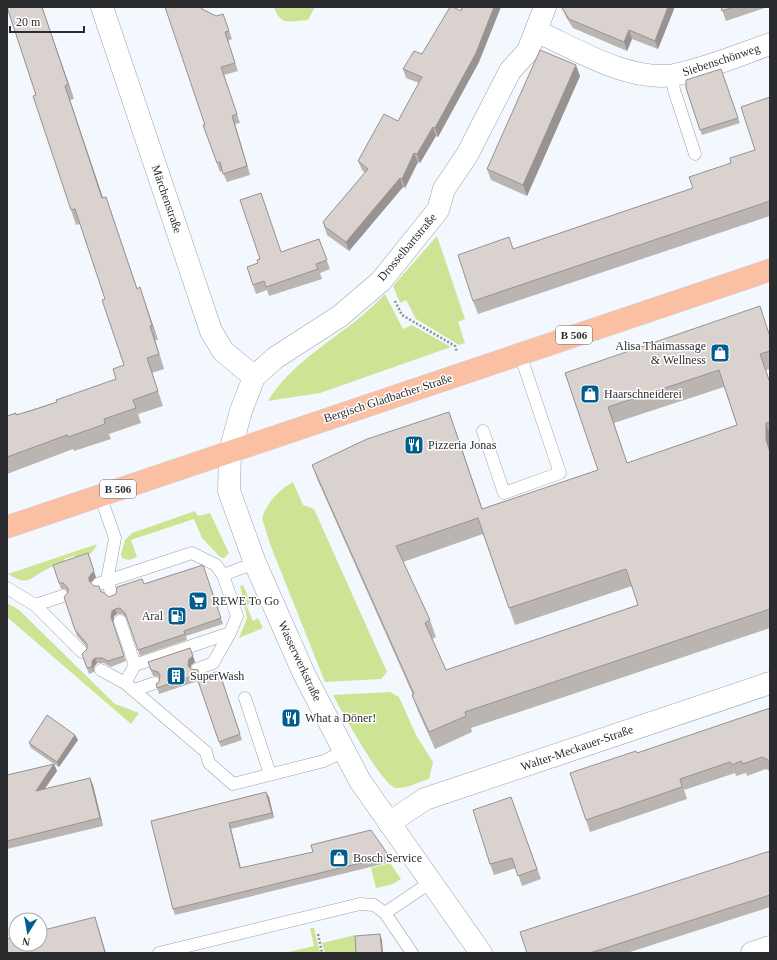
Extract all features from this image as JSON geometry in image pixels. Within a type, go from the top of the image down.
[{"type":"main road","name":"Bergisch Gladbacher Straße","points":[[7,526],[770,270]]},
{"type":"street","name":"Märchenstraße","points":[[102,7],[211,331],[223,351],[254,377]]},
{"type":"street","name":"Drosselbartstraße","points":[[230,451],[241,411],[254,377],[275,358],[340,316],[380,281],[438,210],[444,189],[467,155],[510,71],[528,51],[545,7]]},
{"type":"street","name":"Siebenschönweg","points":[[536,31],[610,65],[630,71],[652,75],[672,75],[689,71],[770,44]]},
{"type":"street","name":"Wasserwerkstraße","points":[[230,451],[229,491],[255,563],[304,674],[360,781],[481,953]]},
{"type":"street","name":"Walter-Meckauer-Straße","points":[[389,823],[425,799],[770,683]]},
{"type":"street","points":[[752,953],[770,946]]},
{"type":"lane","points":[[672,75],[674,90],[695,154]]},
{"type":"lane","points":[[483,431],[504,492],[560,473],[520,354]]},
{"type":"lane","points":[[100,495],[115,538],[102,582]]},
{"type":"lane","points":[[102,582],[192,552],[216,565],[223,575],[237,616],[230,633],[213,663],[197,669]]},
{"type":"lane","points":[[223,575],[255,563]]},
{"type":"lane","points":[[102,582],[112,595]]},
{"type":"lane","points":[[7,588],[35,605],[82,652]]},
{"type":"lane","points":[[35,605],[63,596]]},
{"type":"lane","points":[[120,621],[135,665],[130,687]]},
{"type":"lane","points":[[135,665],[230,633]]},
{"type":"lane","points":[[101,670],[130,687],[206,752],[209,763],[233,784],[324,761],[344,751]]},
{"type":"lane","points":[[130,687],[155,683]]},
{"type":"lane","points":[[245,698],[270,774]]},
{"type":"lane","points":[[385,913],[431,882]]},
{"type":"lane","points":[[159,953],[360,904],[374,905],[385,913],[412,953]]},
{"type":"path","points":[[380,281],[389,290],[402,315],[455,346],[464,373]]},
{"type":"green space","points":[[274,7],[315,7],[308,20],[291,22],[280,18]]},
{"type":"green space","points":[[437,236],[465,319],[458,322],[465,343],[459,345],[416,319],[406,300],[400,303],[393,286]]},
{"type":"green space","points":[[385,294],[403,329],[412,325],[451,347],[320,393],[268,401],[277,388],[298,366],[362,316]]},
{"type":"green space","points":[[293,482],[303,505],[314,509],[387,672],[381,679],[325,682],[270,544],[262,518],[267,506],[274,497]]},
{"type":"green space","points":[[195,511],[198,516],[210,513],[229,553],[224,558],[220,557],[202,538],[194,519],[131,540],[137,557],[129,560],[122,558],[121,554],[125,540],[132,533]]},
{"type":"green space","points":[[97,544],[93,551],[89,554],[76,559],[74,556],[64,559],[65,563],[49,568],[29,580],[20,580],[8,574]]},
{"type":"green space","points":[[243,585],[251,603],[246,605],[253,621],[258,618],[263,628],[239,638],[247,618],[240,586]]},
{"type":"green space","points":[[7,603],[19,610],[115,704],[139,713],[131,724],[7,617]]},
{"type":"green space","points":[[390,692],[399,697],[416,735],[433,762],[429,779],[400,788],[396,788],[390,784],[381,775],[344,716],[333,695]]},
{"type":"green space","points":[[390,863],[401,879],[393,884],[376,888],[371,868]]},
{"type":"green space","points":[[310,928],[314,928],[320,953],[284,953],[314,946]]},
{"type":"green space","points":[[355,935],[357,953],[325,953],[322,943]]},
{"type":"building","points":[[7,7],[42,7],[68,84],[65,86],[102,198],[106,197],[137,289],[140,287],[159,354],[147,358],[158,391],[133,400],[136,408],[104,419],[105,424],[68,437],[67,435],[7,457],[7,416],[16,413],[16,415],[57,402],[56,400],[116,379],[113,369],[124,365],[102,300],[105,299],[75,209],[71,210],[33,96],[36,95]]},
{"type":"building","points":[[165,7],[201,7],[202,9],[216,16],[223,14],[229,31],[225,32],[235,63],[221,67],[237,114],[232,116],[247,166],[223,174],[220,162],[217,163],[203,125],[205,125]]},
{"type":"building","points":[[450,7],[461,11],[462,7],[494,7],[476,53],[435,128],[433,127],[417,154],[414,153],[402,179],[400,178],[346,242],[324,226],[325,225],[323,222],[368,169],[358,161],[384,114],[398,121],[422,77],[403,69],[414,51],[422,54]]},
{"type":"building","points":[[668,7],[655,41],[629,30],[624,42],[569,19],[562,8]]},
{"type":"building","points":[[721,7],[734,7],[722,11]]},
{"type":"building","points":[[540,50],[576,65],[523,185],[487,169]]},
{"type":"building","points":[[721,69],[738,118],[700,130],[686,88],[686,80]]},
{"type":"building","points":[[770,97],[770,201],[473,301],[458,255],[509,237],[513,249],[693,188],[689,177],[731,163],[730,158],[755,150],[741,107]]},
{"type":"building","points":[[261,193],[281,252],[319,239],[327,260],[316,264],[318,269],[266,287],[264,281],[253,285],[247,267],[258,263],[257,260],[260,259],[240,200]]},
{"type":"building","points":[[760,306],[770,337],[770,351],[760,354],[770,383],[770,422],[766,423],[766,440],[770,452],[770,609],[465,712],[466,716],[429,732],[412,695],[414,694],[312,465],[367,439],[449,412],[482,509],[598,470],[565,373]],"holes":[[[719,370],[737,425],[627,463],[608,407]],[[478,518],[509,608],[626,569],[638,605],[446,670],[425,623],[430,620],[396,546]]]},
{"type":"building","points":[[88,553],[94,571],[89,577],[89,581],[94,586],[99,586],[101,592],[109,597],[116,594],[117,587],[142,579],[144,584],[203,565],[221,618],[184,631],[185,634],[138,650],[125,613],[120,608],[115,609],[112,611],[111,617],[124,656],[108,661],[102,658],[95,658],[92,661],[92,667],[87,668],[82,654],[87,649],[87,644],[75,630],[64,597],[68,592],[68,588],[63,583],[59,583],[53,565]]},
{"type":"building","points":[[190,648],[193,656],[189,659],[188,666],[191,669],[198,670],[199,674],[157,688],[156,684],[159,682],[160,675],[158,672],[151,670],[148,662]]},
{"type":"building","points":[[219,671],[240,734],[219,742],[197,678]]},
{"type":"building","points":[[770,708],[770,761],[762,757],[743,764],[741,761],[732,765],[730,762],[680,779],[682,787],[586,820],[570,773],[636,751],[637,753]]},
{"type":"building","points":[[47,715],[75,735],[57,762],[29,743]]},
{"type":"building","points":[[54,764],[36,791],[90,778],[100,818],[7,841],[7,775]]},
{"type":"building","points":[[266,792],[272,813],[229,823],[240,868],[313,852],[311,845],[371,830],[389,856],[173,909],[151,821]]},
{"type":"building","points":[[511,797],[537,869],[518,876],[512,858],[490,864],[473,810]]},
{"type":"building","points":[[770,851],[770,895],[590,953],[527,953],[520,932]]},
{"type":"building","points":[[95,917],[105,953],[7,953],[8,939],[8,952],[48,952],[48,929]]},
{"type":"building","points":[[380,934],[382,953],[356,953],[355,936]]},
{"type":"place","name":"Alisa Thaimassage & Wellness","points":[[720,353]]},
{"type":"place","name":"Haarschneiderei","points":[[590,394]]},
{"type":"place","name":"Pizzeria Jonas","points":[[414,445]]},
{"type":"place","name":"REWE To Go","points":[[198,601]]},
{"type":"place","name":"Aral","points":[[177,616]]},
{"type":"place","name":"SuperWash","points":[[176,676]]},
{"type":"place","name":"What a Döner!","points":[[291,718]]},
{"type":"place","name":"Bosch Service","points":[[339,858]]}]
